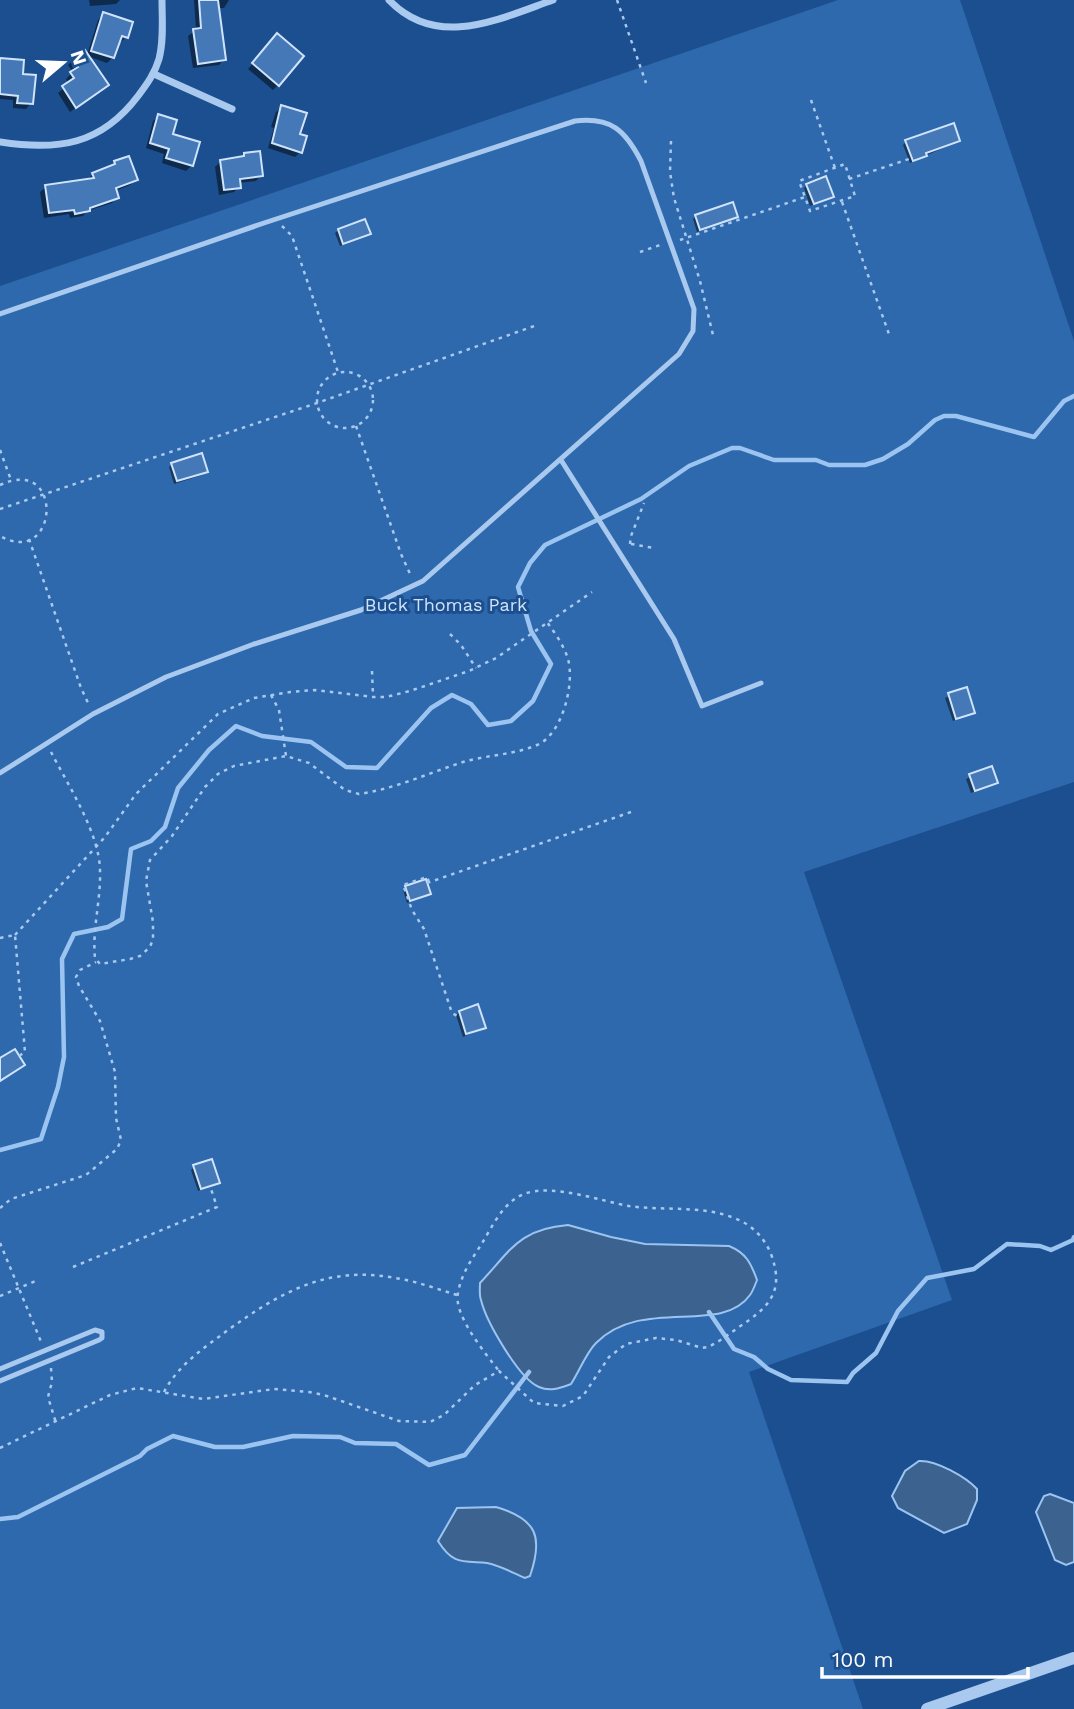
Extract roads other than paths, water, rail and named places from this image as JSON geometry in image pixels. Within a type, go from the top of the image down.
[{"type":"street","points":[[0,142],[31,147],[64,145],[93,135],[122,114],[154,74],[161,46],[162,0]]},
{"type":"street","points":[[389,0],[412,18],[454,28],[474,26],[552,0]]},
{"type":"street","points":[[154,74],[232,109]]},
{"type":"street","points":[[927,1709],[1074,1658]]},
{"type":"lane","points":[[0,314],[274,219],[575,121],[593,119],[609,123],[633,146],[646,173],[694,309],[693,331],[679,354],[482,531],[416,586],[361,610],[214,658],[166,677],[93,714],[0,773]]},
{"type":"lane","points":[[561,460],[674,639],[702,706],[761,682]]},
{"type":"lane","points":[[0,1369],[94,1330],[102,1332],[102,1338],[99,1340],[0,1381]]},
{"type":"waterway","points":[[0,1150],[41,1139],[58,1087],[64,1057],[62,959],[74,934],[108,927],[122,919],[131,849],[151,841],[165,827],[178,788],[209,750],[236,726],[262,736],[311,742],[346,767],[377,768],[431,708],[452,695],[471,704],[488,725],[511,721],[533,701],[551,664],[531,631],[518,587],[530,563],[545,545],[641,499],[689,466],[732,448],[740,448],[774,460],[816,460],[829,465],[865,465],[883,459],[908,444],[935,420],[944,416],[956,416],[1034,437],[1064,401],[1074,396]]},
{"type":"waterway","points":[[709,1312],[734,1349],[754,1357],[768,1369],[791,1380],[847,1382],[853,1373],[876,1353],[898,1311],[927,1278],[974,1269],[1007,1244],[1040,1246],[1051,1250],[1073,1240],[1074,1237]]},
{"type":"waterway","points":[[0,1519],[18,1517],[140,1456],[147,1449],[173,1436],[215,1447],[243,1447],[293,1436],[340,1437],[355,1443],[396,1444],[429,1465],[465,1455],[529,1372]]},
{"type":"park label","name":"Buck Thomas Park","points":[[446,605]]}]
